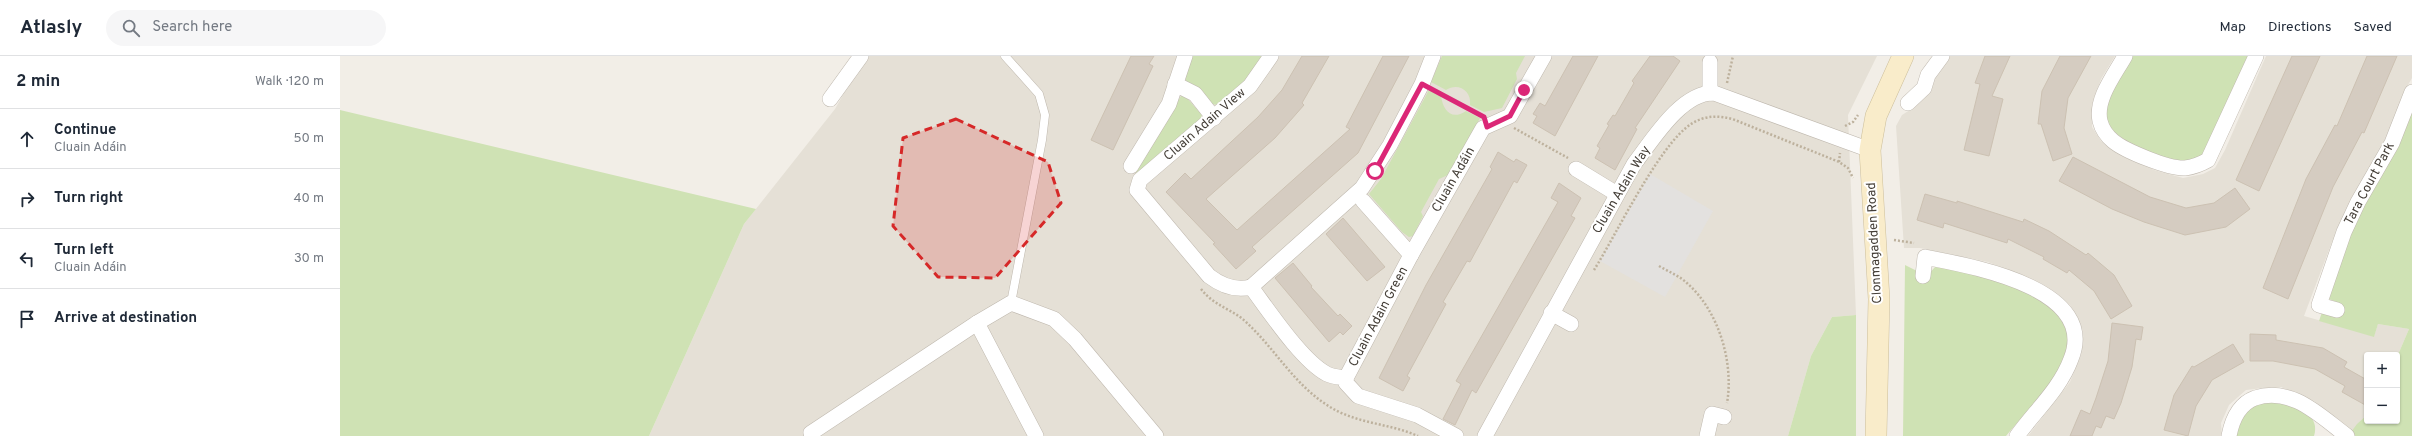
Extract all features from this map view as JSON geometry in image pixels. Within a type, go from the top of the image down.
[{"type":"street","points":[[830,99],[861,56]]},
{"type":"street","name":"Cluain Adain View","points":[[1131,166],[1169,104],[1185,56]]},
{"type":"street","name":"Cluain Adain View","points":[[1251,287],[1241,290],[1220,284],[1209,276],[1137,190],[1140,180],[1250,86],[1271,56]]},
{"type":"street","points":[[1434,56],[1422,84],[1390,145],[1362,188],[1251,287],[1286,334],[1310,360],[1328,374],[1346,378],[1346,383],[1358,396],[1418,415],[1456,436]]},
{"type":"street","name":"Cluain Adáin","points":[[1411,255],[1483,128],[1510,116],[1544,56]]},
{"type":"street","name":"Clonmagadden Road","points":[[1876,436],[1879,299],[1870,150],[1876,116],[1903,56]]},
{"type":"street","points":[[1908,103],[1924,88],[1928,76],[1942,56]]},
{"type":"street","points":[[2125,56],[2104,94],[2100,108],[2100,120],[2105,133],[2115,142],[2132,151],[2170,166],[2184,168],[2198,165],[2208,160],[2256,56]]},
{"type":"street","points":[[1710,62],[1710,93],[1870,150]]},
{"type":"street","points":[[1175,84],[1195,94],[1214,118]]},
{"type":"street","name":"Tara Court Park","points":[[2337,310],[2319,305],[2334,261],[2358,202],[2395,137],[2412,92]]},
{"type":"street","name":"Cluain Adain Way","points":[[1485,436],[1551,313],[1634,164],[1662,126],[1690,99],[1710,93]]},
{"type":"street","points":[[1576,169],[1617,194]]},
{"type":"street","points":[[1363,201],[1411,255]]},
{"type":"street","name":"Cluain Adain Green","points":[[1346,378],[1411,255]]},
{"type":"street","points":[[1923,276],[1925,257],[1984,269],[2016,280],[2037,291],[2064,311],[2073,324],[2076,342],[2072,358],[2063,378],[2017,436]]},
{"type":"street","points":[[812,436],[811,433],[977,323],[1011,303],[1054,319],[1075,339],[1156,436]]},
{"type":"street","points":[[1551,313],[1571,324]]},
{"type":"street","points":[[977,323],[1036,436]]},
{"type":"street","points":[[2229,436],[2230,426],[2238,411],[2249,400],[2264,396],[2279,395],[2296,400],[2314,410],[2347,436]]},
{"type":"street","points":[[1706,436],[1712,414],[1724,417]]},
{"type":"lane","points":[[1005,56],[1039,94],[1045,115],[1042,140],[1011,303]]},
{"type":"path","points":[[1733,56],[1727,83],[1734,86]]},
{"type":"path","points":[[1422,84],[1484,117],[1493,124],[1569,159],[1576,169]]},
{"type":"path","points":[[1844,126],[1853,122],[1860,110]]},
{"type":"path","points":[[1590,276],[1654,168],[1678,135],[1697,121],[1716,116],[1728,118],[1839,162]]},
{"type":"path","points":[[1893,233],[1894,247]]},
{"type":"path","points":[[1894,240],[1914,243]]},
{"type":"path","points":[[1659,266],[1689,285],[1719,330],[1729,368],[1729,391],[1724,417]]},
{"type":"path","points":[[1198,286],[1208,298],[1247,322],[1309,392],[1328,406],[1359,421],[1418,436]]},
{"type":"highlighted area","points":[[956,119],[1048,162],[1061,203],[995,278],[938,277],[893,226],[903,138]]},
{"type":"shaded area","points":[[865,56],[1877,56],[1848,115],[1856,315],[1832,317],[1811,356],[1788,436],[649,436],[744,224],[835,109]]},
{"type":"shaded area","points":[[1948,56],[2115,56],[2101,79],[2092,105],[2092,127],[2101,141],[2154,170],[2183,178],[2203,174],[2215,168],[2225,150],[2266,56],[2412,56],[2412,78],[2405,90],[2396,122],[2332,242],[2304,316],[2374,336],[2378,324],[2409,329],[2399,352],[2364,352],[2364,418],[2351,432],[2314,401],[2281,387],[2246,390],[2229,405],[2221,423],[2222,436],[2028,436],[2070,382],[2081,355],[2083,331],[2070,305],[2038,282],[1988,262],[1920,248],[1904,248],[1896,126],[1902,115],[1913,108]]},
{"type":"shaded area","points":[[1650,174],[1713,211],[1665,297],[1600,261]]},
{"type":"green space","points":[[1191,56],[1264,56],[1253,74],[1218,105],[1212,104],[1186,81],[1185,76]]},
{"type":"green space","points":[[1442,56],[1525,56],[1516,73],[1517,79],[1502,108],[1484,112],[1470,105],[1469,96],[1463,89],[1455,87],[1446,90],[1431,82]]},
{"type":"green space","points":[[2132,56],[2249,56],[2204,154],[2190,161],[2169,159],[2143,150],[2119,136],[2111,128],[2106,120],[2105,113],[2107,105],[2114,87]]},
{"type":"green space","points":[[1429,90],[1441,96],[1446,110],[1452,114],[1461,114],[1466,111],[1480,118],[1448,175],[1439,179],[1421,212],[1423,216],[1413,236],[1409,237],[1402,232],[1369,194],[1381,179]]},
{"type":"green space","points":[[1181,96],[1185,96],[1202,115],[1198,123],[1135,174]]},
{"type":"green space","points":[[340,110],[756,209],[744,224],[649,436],[340,436]]},
{"type":"green space","points":[[2412,112],[2412,436],[2348,436],[2364,418],[2364,424],[2400,424],[2399,352],[2409,329],[2378,324],[2374,337],[2319,321],[2322,312],[2339,303],[2329,299],[2329,294],[2342,257],[2363,209],[2398,145]]},
{"type":"green space","points":[[1905,265],[1927,276],[1935,267],[1975,274],[1999,281],[2022,289],[2042,301],[2058,315],[2067,332],[2068,353],[2065,362],[2051,383],[2006,436],[1903,436]]},
{"type":"green space","points":[[1856,315],[1856,436],[1788,436],[1811,356],[1832,317]]},
{"type":"green space","points":[[2268,401],[2284,404],[2308,414],[2313,420],[2315,427],[2314,436],[2235,436],[2239,422],[2245,412],[2260,403]]},
{"type":"building","points":[[1131,56],[1154,56],[1149,64],[1153,66],[1113,150],[1091,140]]},
{"type":"building","points":[[1302,56],[1329,56],[1302,103],[1304,105],[1275,138],[1206,199],[1237,230],[1350,129],[1346,127],[1383,56],[1409,56],[1358,153],[1252,247],[1256,251],[1236,269],[1213,244],[1215,243],[1166,192],[1185,173],[1191,179],[1258,117],[1282,90]]},
{"type":"building","points":[[1573,56],[1598,56],[1555,136],[1533,123],[1537,116],[1533,114],[1540,103],[1545,106]]},
{"type":"building","points":[[1650,56],[1673,56],[1680,61],[1635,128],[1637,129],[1615,170],[1595,158],[1600,148],[1597,146],[1609,125],[1607,124],[1613,115],[1615,116],[1634,83],[1632,81]]},
{"type":"building","points":[[1985,56],[2010,56],[1992,96],[2003,99],[1989,156],[1964,150],[1980,84],[1975,83]]},
{"type":"building","points":[[2060,56],[2091,56],[2068,98],[2064,128],[2072,154],[2053,161],[2041,124],[2038,124],[2042,91]]},
{"type":"building","points":[[2292,56],[2320,56],[2259,191],[2236,180]]},
{"type":"building","points":[[2367,56],[2397,56],[2364,133],[2362,132],[2333,187],[2288,299],[2263,288],[2306,179],[2335,125],[2337,126]]},
{"type":"building","points":[[1498,152],[1514,162],[1516,159],[1527,165],[1517,183],[1514,181],[1470,262],[1467,261],[1443,302],[1446,304],[1407,376],[1410,378],[1403,391],[1379,378],[1426,285],[1492,169],[1490,167]]},
{"type":"building","points":[[2073,157],[2150,197],[2186,208],[2214,203],[2235,188],[2250,209],[2226,227],[2185,235],[2144,222],[2112,209],[2059,181]]},
{"type":"building","points":[[1559,183],[1581,198],[1571,216],[1575,218],[1476,393],[1472,390],[1455,425],[1443,419],[1461,384],[1456,381],[1558,202],[1551,198]]},
{"type":"building","points":[[1925,194],[1957,203],[1957,201],[2023,222],[2024,219],[2049,231],[2086,255],[2088,253],[2114,275],[2132,306],[2111,319],[2094,291],[2069,270],[2067,273],[2043,259],[2044,257],[2008,239],[2007,243],[1944,223],[1943,228],[1917,220]]},
{"type":"building","points":[[1343,218],[1385,267],[1367,281],[1326,234]]},
{"type":"building","points":[[1293,263],[1312,286],[1311,287],[1338,316],[1340,314],[1352,326],[1343,335],[1340,332],[1329,342],[1275,278]]},
{"type":"building","points":[[2112,323],[2143,327],[2141,340],[2136,339],[2132,367],[2121,403],[2114,419],[2106,416],[2101,428],[2096,426],[2092,436],[2070,436],[2081,410],[2090,414],[2096,398],[2108,361]]},
{"type":"building","points":[[2250,334],[2276,335],[2276,340],[2323,348],[2347,362],[2344,367],[2364,378],[2364,404],[2342,392],[2345,386],[2315,369],[2273,361],[2250,361]]},
{"type":"building","points":[[2233,344],[2244,362],[2212,380],[2196,406],[2188,436],[2164,430],[2174,395],[2192,366],[2194,367]]},
{"type":"route","points":[[1375,171],[1422,84],[1484,117],[1487,127],[1510,116],[1524,90]]}]
